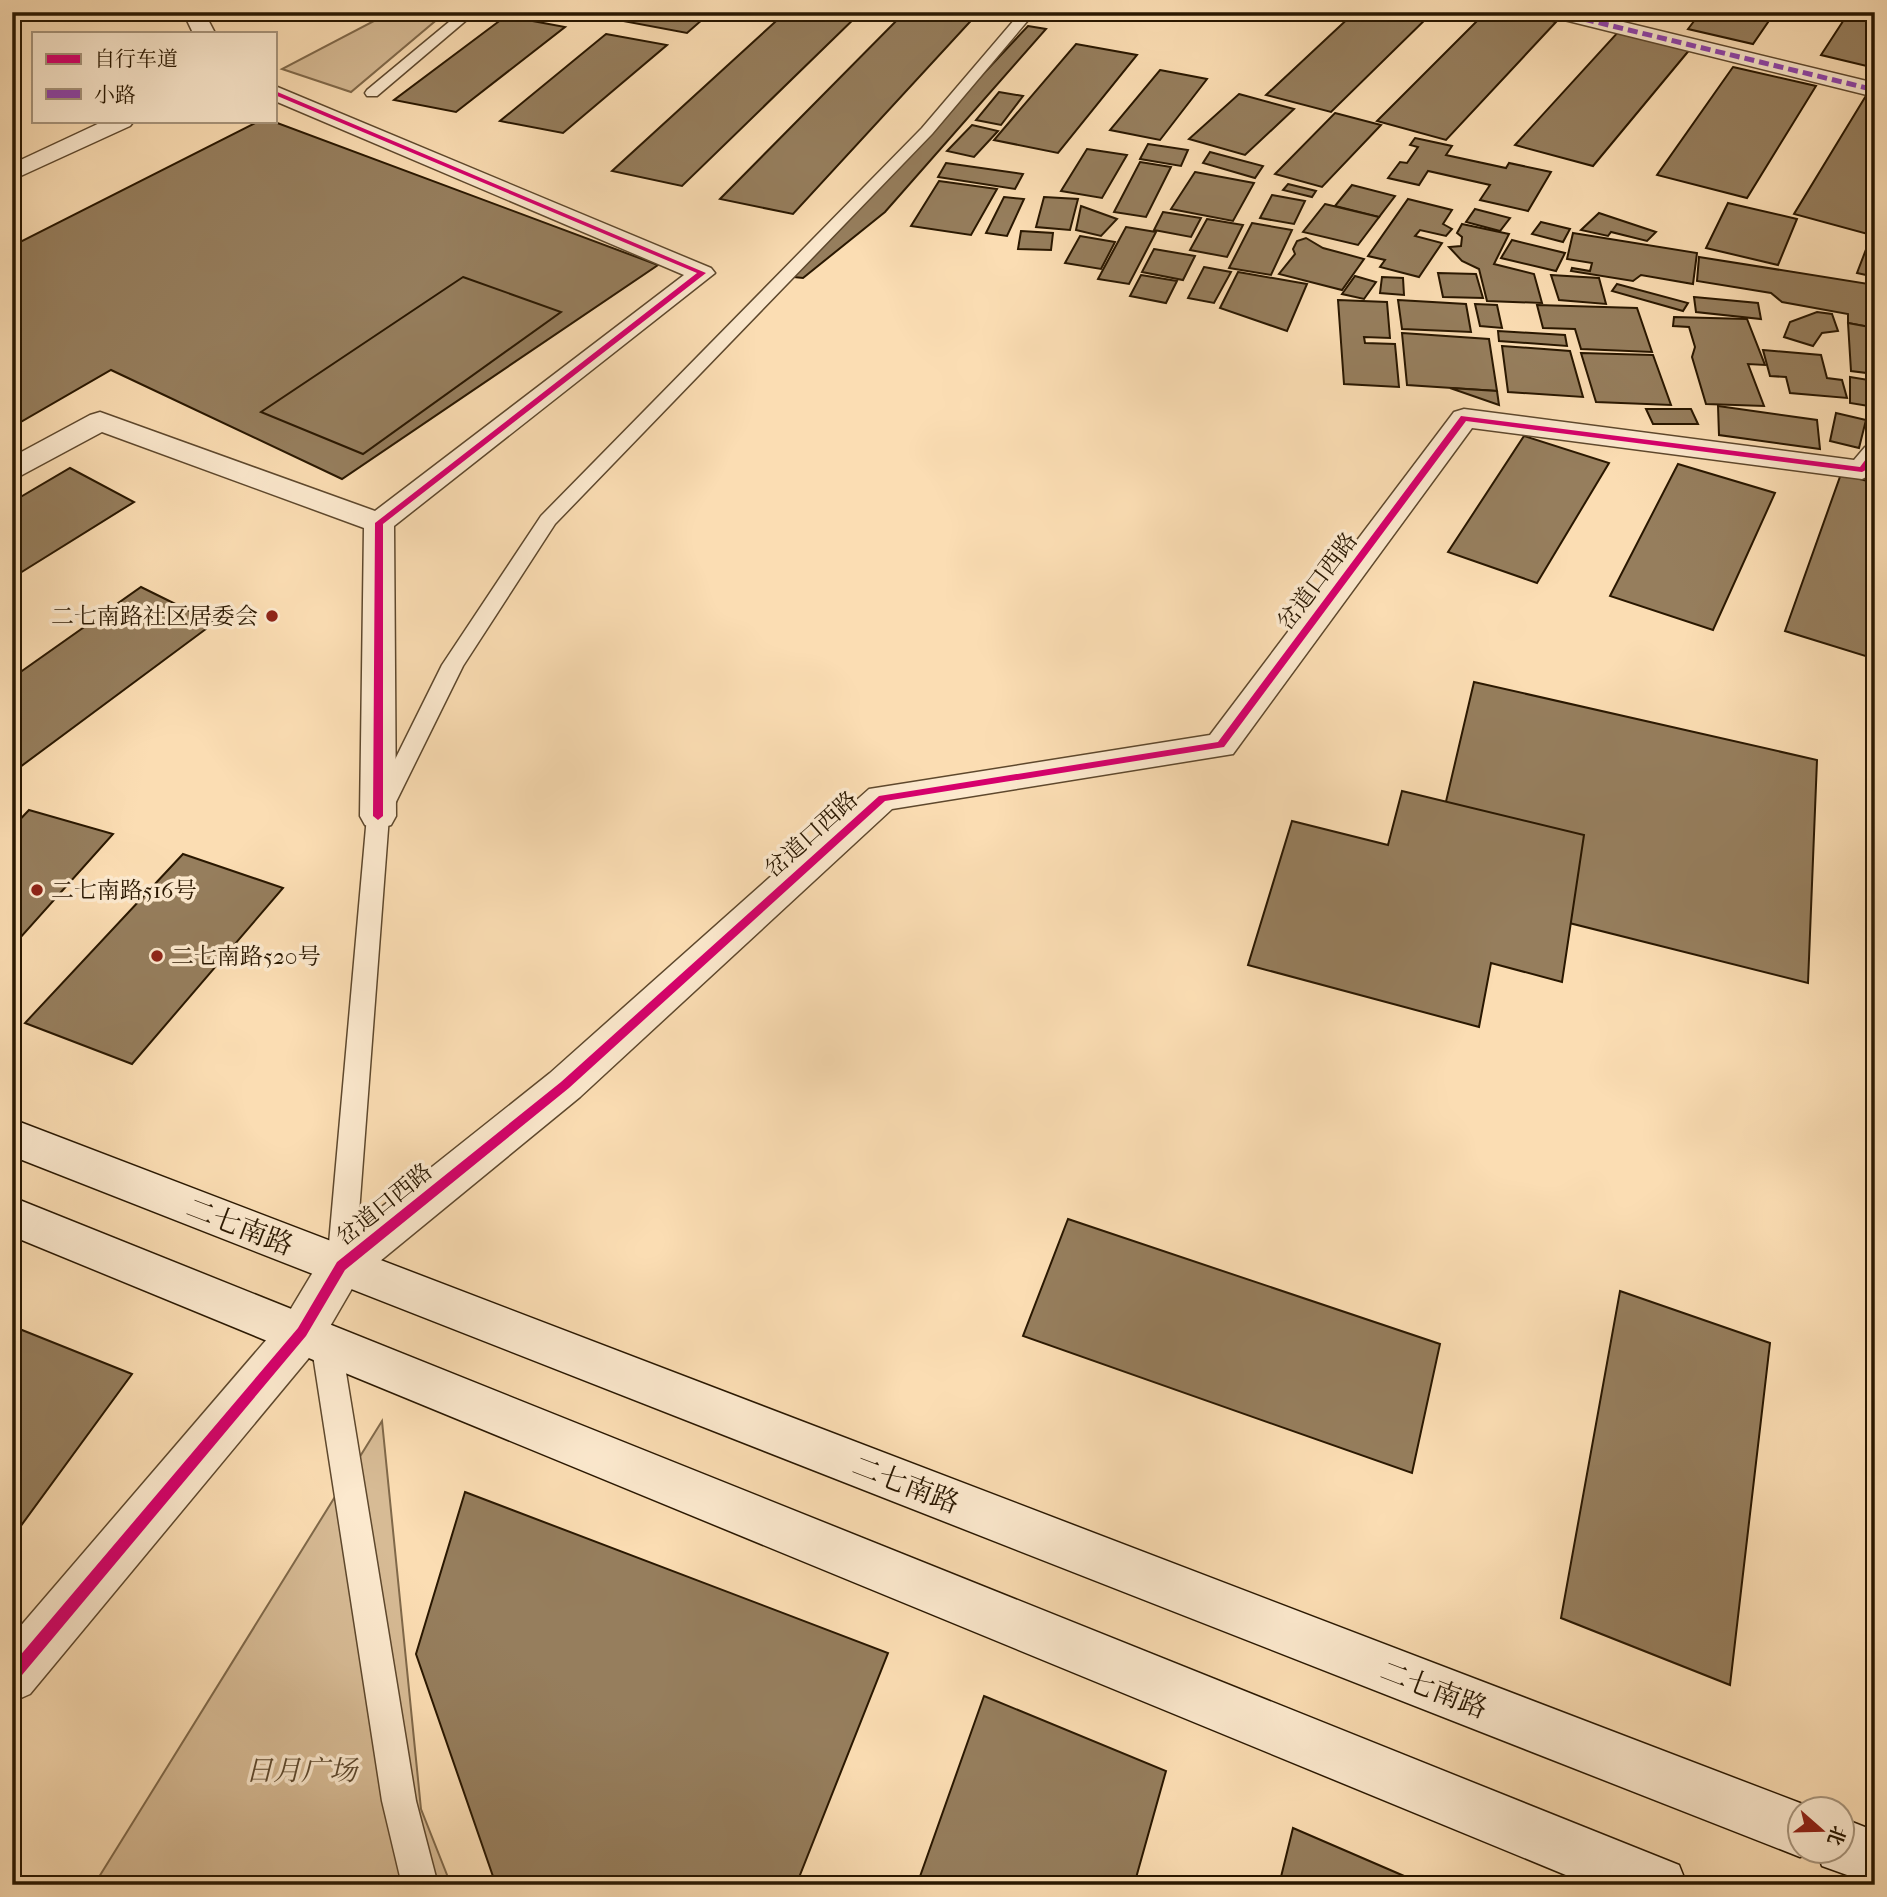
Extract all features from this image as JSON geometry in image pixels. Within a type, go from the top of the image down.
[{"type":"street","points":[[193,12],[203,32]]},
{"type":"street","points":[[1555,12],[1875,90]]},
{"type":"street","points":[[276,93],[702,273],[380,523]]},
{"type":"street","points":[[12,173],[120,122]]},
{"type":"street","name":"岔道口西路","points":[[12,1676],[314,1337],[341,1266],[565,1085],[882,798],[1221,745],[1464,418],[1862,470],[1875,453]]},
{"type":"street","points":[[12,469],[100,421],[380,523]]},
{"type":"street","points":[[378,816],[380,523]]},
{"type":"street","name":"二七南路","points":[[12,1137],[1786,1825]]},
{"type":"street","points":[[12,1216],[1659,1885]]},
{"type":"street","points":[[1856,1852],[1875,1859]]},
{"type":"lane","points":[[372,93],[469,12]]},
{"type":"lane","points":[[341,1266],[378,816],[453,665],[548,520],[927,131],[1028,12]]},
{"type":"lane","points":[[314,1337],[399,1801],[420,1885]]},
{"type":"green space","points":[[391,12],[446,12],[351,92],[282,69]]},
{"type":"green space","name":"日月广场","points":[[382,1421],[421,1809],[451,1885],[94,1885]]},
{"type":"building","points":[[635,12],[711,12],[687,33],[623,21]]},
{"type":"building","points":[[786,12],[861,12],[682,186],[612,171]]},
{"type":"building","points":[[905,12],[979,12],[793,214],[720,199]]},
{"type":"building","points":[[1355,12],[1433,12],[1331,112],[1266,95]]},
{"type":"building","points":[[1486,12],[1516,12],[1556,22],[1446,140],[1377,121]]},
{"type":"building","points":[[1701,12],[1775,12],[1753,44],[1688,29]]},
{"type":"building","points":[[1849,12],[1875,12],[1875,68],[1821,55]]},
{"type":"building","points":[[506,16],[565,27],[456,112],[394,100]]},
{"type":"building","points":[[1028,26],[1046,29],[885,212],[803,278],[793,277]]},
{"type":"building","points":[[1619,31],[1691,48],[1593,166],[1515,145]]},
{"type":"building","points":[[606,34],[667,45],[563,133],[500,121]]},
{"type":"building","points":[[1076,44],[1137,55],[1058,153],[994,140]]},
{"type":"building","points":[[1733,67],[1816,86],[1747,198],[1657,175]]},
{"type":"building","points":[[1160,70],[1207,79],[1160,140],[1110,130]]},
{"type":"building","points":[[999,92],[1023,96],[1001,125],[976,120]]},
{"type":"building","points":[[1239,94],[1294,109],[1245,155],[1189,139]]},
{"type":"building","points":[[1867,94],[1875,95],[1875,236],[1794,214]]},
{"type":"building","points":[[1335,113],[1381,125],[1322,187],[1275,174]]},
{"type":"building","points":[[257,122],[275,122],[658,265],[342,479],[111,370],[12,427],[12,246]]},
{"type":"building","points":[[972,125],[998,131],[974,157],[947,151]]},
{"type":"building","points":[[1415,138],[1452,146],[1446,155],[1506,168],[1509,163],[1551,172],[1528,211],[1480,200],[1490,185],[1428,171],[1419,185],[1388,178],[1400,162],[1407,163],[1418,147],[1410,145]]},
{"type":"building","points":[[1148,144],[1188,150],[1181,166],[1140,159]]},
{"type":"building","points":[[1087,149],[1127,155],[1102,198],[1061,191]]},
{"type":"building","points":[[1210,152],[1263,166],[1255,178],[1203,163]]},
{"type":"building","points":[[1140,162],[1171,167],[1146,217],[1114,212]]},
{"type":"building","points":[[946,163],[1023,174],[1015,189],[938,177]]},
{"type":"building","points":[[1195,172],[1254,183],[1233,221],[1171,209]]},
{"type":"building","points":[[939,181],[997,189],[971,235],[911,226]]},
{"type":"building","points":[[1288,184],[1316,191],[1312,197],[1283,190]]},
{"type":"building","points":[[1352,185],[1395,196],[1379,217],[1335,206]]},
{"type":"building","points":[[1272,195],[1305,201],[1294,224],[1260,218]]},
{"type":"building","points":[[1004,197],[1024,199],[1007,236],[986,233]]},
{"type":"building","points":[[1044,197],[1078,199],[1070,230],[1036,227]]},
{"type":"building","points":[[1408,199],[1452,210],[1443,224],[1452,229],[1446,236],[1420,230],[1415,236],[1442,243],[1419,277],[1380,267],[1385,260],[1368,256]]},
{"type":"building","points":[[1728,203],[1797,219],[1778,265],[1706,248]]},
{"type":"building","points":[[1325,204],[1379,217],[1358,245],[1303,232]]},
{"type":"building","points":[[1081,206],[1117,219],[1101,236],[1076,230]]},
{"type":"building","points":[[1475,209],[1510,218],[1500,231],[1466,222]]},
{"type":"building","points":[[1163,212],[1201,218],[1191,237],[1154,230]]},
{"type":"building","points":[[1599,213],[1656,232],[1647,241],[1611,232],[1608,236],[1581,230]]},
{"type":"building","points":[[1207,219],[1243,225],[1227,257],[1190,250]]},
{"type":"building","points":[[1541,222],[1570,229],[1563,242],[1532,234]]},
{"type":"building","points":[[1252,223],[1292,230],[1271,275],[1229,268]]},
{"type":"building","points":[[1462,224],[1509,234],[1494,264],[1534,274],[1542,303],[1487,301],[1479,269],[1462,261],[1449,247],[1461,246],[1462,237],[1457,233]]},
{"type":"building","points":[[1126,227],[1156,232],[1129,284],[1098,279]]},
{"type":"building","points":[[1021,231],[1053,233],[1051,250],[1018,249]]},
{"type":"building","points":[[1573,233],[1697,253],[1693,284],[1641,275],[1633,281],[1571,271],[1572,268],[1590,271],[1592,263],[1567,259]]},
{"type":"building","points":[[1080,236],[1115,242],[1101,269],[1065,263]]},
{"type":"building","points":[[1306,238],[1323,248],[1364,259],[1342,290],[1279,274],[1295,254],[1293,249],[1297,241]]},
{"type":"building","points":[[1870,239],[1875,240],[1875,277],[1857,273]]},
{"type":"building","points":[[1512,240],[1565,253],[1556,271],[1501,258]]},
{"type":"building","points":[[1154,249],[1195,256],[1183,280],[1142,272]]},
{"type":"building","points":[[1699,257],[1875,285],[1875,328],[1848,323],[1848,314],[1782,302],[1771,293],[1697,281]]},
{"type":"building","points":[[1204,267],[1231,272],[1214,303],[1188,298]]},
{"type":"building","points":[[1238,272],[1307,284],[1287,331],[1220,308]]},
{"type":"building","points":[[1438,273],[1476,274],[1483,298],[1443,297]]},
{"type":"building","points":[[1141,275],[1177,281],[1166,303],[1130,296]]},
{"type":"building","points":[[1551,275],[1599,278],[1606,304],[1559,300]]},
{"type":"building","points":[[1355,276],[1376,282],[1364,299],[1342,294]]},
{"type":"building","points":[[463,277],[561,312],[363,454],[261,412]]},
{"type":"building","points":[[1382,277],[1403,278],[1404,295],[1380,293]]},
{"type":"building","points":[[1617,284],[1688,303],[1683,311],[1612,291]]},
{"type":"building","points":[[1694,297],[1758,303],[1761,319],[1696,312]]},
{"type":"building","points":[[1338,300],[1387,302],[1390,338],[1364,337],[1365,343],[1395,344],[1399,387],[1344,384]]},
{"type":"building","points":[[1398,300],[1466,304],[1471,332],[1402,329]]},
{"type":"building","points":[[1475,304],[1497,305],[1502,328],[1480,326]]},
{"type":"building","points":[[1537,305],[1637,308],[1652,352],[1581,349],[1575,329],[1543,328]]},
{"type":"building","points":[[1817,312],[1832,314],[1838,331],[1822,333],[1813,346],[1784,337],[1790,322]]},
{"type":"building","points":[[1674,317],[1747,319],[1765,365],[1748,364],[1764,406],[1706,404],[1692,357],[1695,347],[1689,327],[1673,326]]},
{"type":"building","points":[[1848,323],[1875,328],[1875,374],[1851,371]]},
{"type":"building","points":[[1498,331],[1565,335],[1567,346],[1499,341]]},
{"type":"building","points":[[1402,333],[1489,339],[1497,391],[1407,385]]},
{"type":"building","points":[[1502,346],[1570,351],[1583,397],[1508,392]]},
{"type":"building","points":[[1763,350],[1821,355],[1827,378],[1842,380],[1847,398],[1790,393],[1786,377],[1770,376]]},
{"type":"building","points":[[1581,353],[1653,355],[1671,405],[1596,402]]},
{"type":"building","points":[[1850,377],[1875,381],[1875,407],[1850,403]]},
{"type":"building","points":[[1450,388],[1497,391],[1499,405]]},
{"type":"building","points":[[1718,406],[1817,420],[1820,449],[1719,435]]},
{"type":"building","points":[[1646,409],[1691,409],[1698,424],[1653,424]]},
{"type":"building","points":[[1836,413],[1866,420],[1859,448],[1830,441]]},
{"type":"building","points":[[1524,436],[1609,463],[1537,583],[1448,552]]},
{"type":"building","points":[[1678,464],[1775,493],[1713,630],[1610,596]]},
{"type":"building","points":[[70,468],[134,502],[12,578],[12,502]]},
{"type":"building","points":[[1841,474],[1875,483],[1875,659],[1785,631]]},
{"type":"building","points":[[141,587],[214,623],[12,773],[12,678]]},
{"type":"building","points":[[1474,682],[1817,760],[1808,983],[1426,887]]},
{"type":"building","points":[[1402,791],[1584,835],[1562,982],[1491,963],[1479,1027],[1248,965],[1292,821],[1388,845]]},
{"type":"building","name":"二七南路516号","points":[[29,810],[113,834],[12,947],[12,828]]},
{"type":"building","name":"二七南路520号","points":[[183,854],[283,888],[132,1064],[25,1023]]},
{"type":"building","points":[[1068,1219],[1440,1344],[1412,1473],[1023,1336]]},
{"type":"building","points":[[1620,1291],[1770,1343],[1730,1685],[1561,1618]]},
{"type":"building","points":[[12,1326],[132,1374],[12,1538]]},
{"type":"building","points":[[465,1492],[888,1653],[796,1885],[496,1885],[416,1654]]},
{"type":"building","points":[[984,1696],[1166,1771],[1134,1885],[917,1885]]},
{"type":"building","points":[[1293,1828],[1425,1885],[1279,1885]]},
{"type":"marked path","points":[[1555,12],[1875,90]]},
{"type":"cycle path","points":[[276,93],[702,273],[379,523],[378,816]]},
{"type":"cycle path","points":[[12,1676],[302,1332],[341,1266],[565,1085],[882,798],[1221,745],[1464,418],[1862,470],[1875,453]]},
{"type":"place","name":"二七南路社区居委会","points":[[272,616]]},
{"type":"place","name":"二七南路516号","points":[[37,890]]},
{"type":"place","name":"二七南路520号","points":[[157,956]]}]
